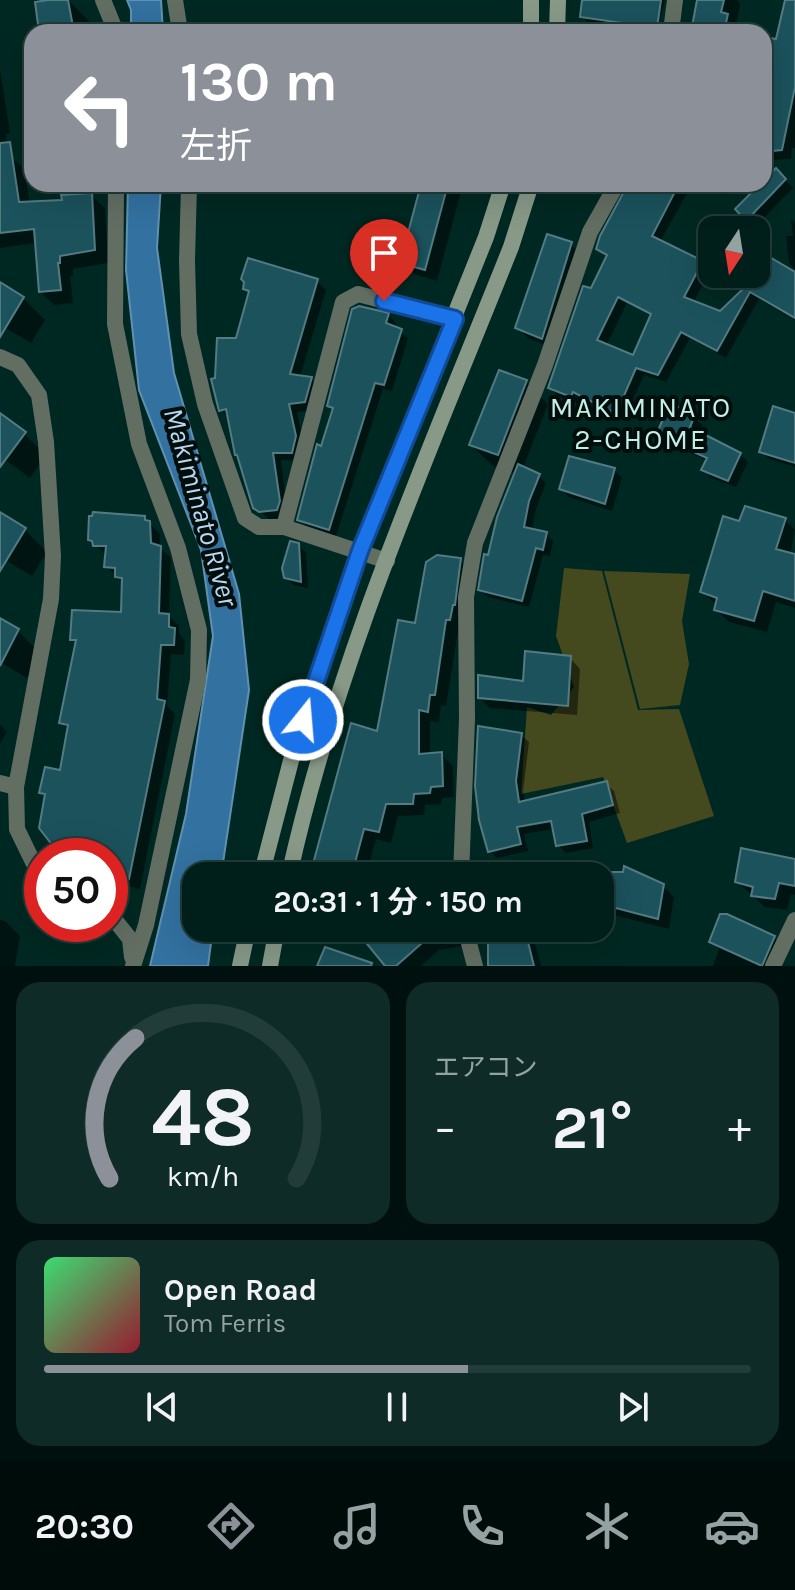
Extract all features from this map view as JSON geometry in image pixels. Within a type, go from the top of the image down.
[{"type":"main road","points":[[531,0],[531,24]]},
{"type":"main road","points":[[557,24],[558,0]]},
{"type":"main road","points":[[265,862],[312,690],[360,551],[455,319],[500,192]]},
{"type":"main road","points":[[293,862],[337,696],[511,247],[528,192]]},
{"type":"main road","points":[[240,966],[245,942]]},
{"type":"main road","points":[[270,966],[274,942]]},
{"type":"street","points":[[103,0],[113,24]]},
{"type":"street","points":[[175,0],[179,24]]},
{"type":"street","points":[[672,24],[675,0]]},
{"type":"street","points":[[116,192],[115,324],[139,444],[178,548],[199,630],[198,680],[146,925],[133,966]]},
{"type":"street","points":[[189,192],[189,334],[205,404],[245,518],[259,527],[284,527],[387,561]]},
{"type":"street","points":[[462,862],[467,719],[466,597],[475,543],[545,365],[590,232],[612,192]]},
{"type":"street","points":[[284,527],[343,302],[358,294],[455,319]]},
{"type":"street","points":[[0,357],[18,365],[39,395],[46,442],[53,556],[51,599],[8,785],[17,829],[24,843]]},
{"type":"street","points":[[773,966],[795,920]]},
{"type":"street","points":[[128,936],[133,966]]},
{"type":"street","points":[[469,942],[475,966]]},
{"type":"green space","points":[[564,568],[602,571],[638,710],[679,709],[714,816],[627,843],[603,777],[521,794],[527,707],[551,715],[574,687],[556,636]]},
{"type":"green space","points":[[604,571],[690,574],[682,621],[689,664],[680,705],[640,709]]},
{"type":"water","points":[[127,0],[161,0],[162,24],[131,24]]},
{"type":"water","name":"Makiminato River","points":[[128,192],[160,192],[157,248],[174,373],[239,594],[249,690],[223,862],[182,862],[182,942],[211,942],[208,966],[150,966],[186,814],[213,636],[201,550],[139,390],[126,270]]},
{"type":"building","points":[[68,0],[72,24],[38,24],[35,2]]},
{"type":"building","points":[[582,0],[661,0],[658,24],[629,24],[580,17]]},
{"type":"building","points":[[697,0],[724,0],[721,12],[728,14],[726,24],[692,24]]},
{"type":"building","points":[[785,0],[795,0],[795,87],[782,150],[772,151],[772,38],[776,39]]},
{"type":"building","points":[[10,142],[19,202],[62,200],[61,195],[92,193],[95,250],[60,256],[61,290],[39,292],[34,229],[0,233],[0,143]]},
{"type":"building","points":[[776,168],[786,179],[751,216],[741,216],[735,209],[752,192],[772,192],[772,172]]},
{"type":"building","points":[[419,192],[446,192],[425,270],[400,263]]},
{"type":"building","points":[[624,192],[675,192],[652,236],[698,259],[698,270],[684,297],[720,311],[744,288],[770,288],[770,257],[795,272],[795,318],[750,292],[717,351],[681,332],[658,375],[636,368],[616,414],[573,392],[571,397],[548,388],[583,286],[591,288],[607,255],[596,249]],"holes":[[[618,297],[651,314],[633,355],[597,340]]]},
{"type":"building","points":[[547,234],[572,242],[542,339],[515,328]]},
{"type":"building","points":[[248,258],[318,279],[290,374],[312,377],[305,402],[289,404],[296,436],[292,453],[273,453],[280,501],[277,510],[259,512],[253,508],[235,455],[226,409],[219,411],[211,379],[215,378],[217,338],[236,338],[249,291],[243,289],[241,279]]},
{"type":"building","points":[[0,282],[24,297],[0,337]]},
{"type":"building","points":[[359,306],[389,313],[386,323],[402,329],[384,385],[375,383],[329,530],[297,520],[317,444],[321,446],[333,408],[327,406],[352,309]]},
{"type":"building","points":[[499,370],[527,380],[498,455],[469,445]]},
{"type":"building","points":[[670,403],[695,415],[690,427],[741,453],[728,481],[701,470],[707,458],[656,435]]},
{"type":"building","points":[[773,406],[795,413],[795,463],[759,452]]},
{"type":"building","points":[[0,413],[26,432],[0,467]]},
{"type":"building","points":[[569,456],[615,468],[605,504],[559,489]]},
{"type":"building","points":[[518,464],[540,474],[529,501],[524,527],[547,532],[543,550],[536,548],[522,601],[478,590],[484,554],[488,555],[497,517]]},
{"type":"building","points":[[745,506],[786,518],[776,549],[795,554],[795,601],[763,591],[754,621],[714,610],[717,598],[700,592],[723,516],[739,521]]},
{"type":"building","points":[[0,512],[26,528],[0,571]]},
{"type":"building","points":[[93,512],[145,516],[145,520],[150,521],[151,543],[161,546],[159,613],[169,614],[169,627],[175,628],[174,645],[161,645],[157,699],[165,701],[129,879],[128,838],[47,838],[39,828],[45,794],[39,793],[45,767],[60,770],[68,725],[59,723],[76,640],[70,640],[72,610],[121,612],[122,578],[115,577],[115,568],[104,567],[106,546],[93,546],[92,541],[88,540],[89,516]]},
{"type":"building","points":[[290,541],[299,543],[301,582],[284,578],[282,568]]},
{"type":"building","points":[[437,555],[461,558],[455,605],[450,620],[446,620],[435,695],[430,695],[428,712],[419,710],[419,754],[442,752],[443,786],[431,787],[430,793],[414,794],[413,804],[386,804],[379,832],[364,829],[355,862],[314,862],[351,723],[377,731],[398,620],[415,623],[426,562]]},
{"type":"building","points":[[0,618],[19,629],[0,666]]},
{"type":"building","points":[[525,651],[571,656],[568,706],[478,698],[478,675],[523,681]]},
{"type":"building","points":[[478,726],[522,733],[516,781],[519,802],[607,781],[613,805],[582,814],[587,841],[556,846],[551,821],[517,827],[521,844],[488,852],[479,820],[475,786]]},
{"type":"building","points":[[741,848],[795,859],[795,886],[779,883],[775,899],[751,896],[753,887],[735,882]]},
{"type":"building","points":[[624,866],[664,884],[658,919],[614,908],[614,872],[623,872]]},
{"type":"building","points":[[720,914],[727,914],[775,936],[762,966],[709,942]]},
{"type":"building","points":[[365,942],[423,942],[396,966],[385,966]]},
{"type":"building","points":[[488,942],[528,942],[534,966],[488,966]]},
{"type":"building","points":[[325,947],[372,963],[371,966],[317,966]]},
{"type":"district","name":"MAKIMINATO 2-CHOME","points":[[641,423]]},
{"type":"route","points":[[303,720],[360,551],[455,319],[384,301]]}]
